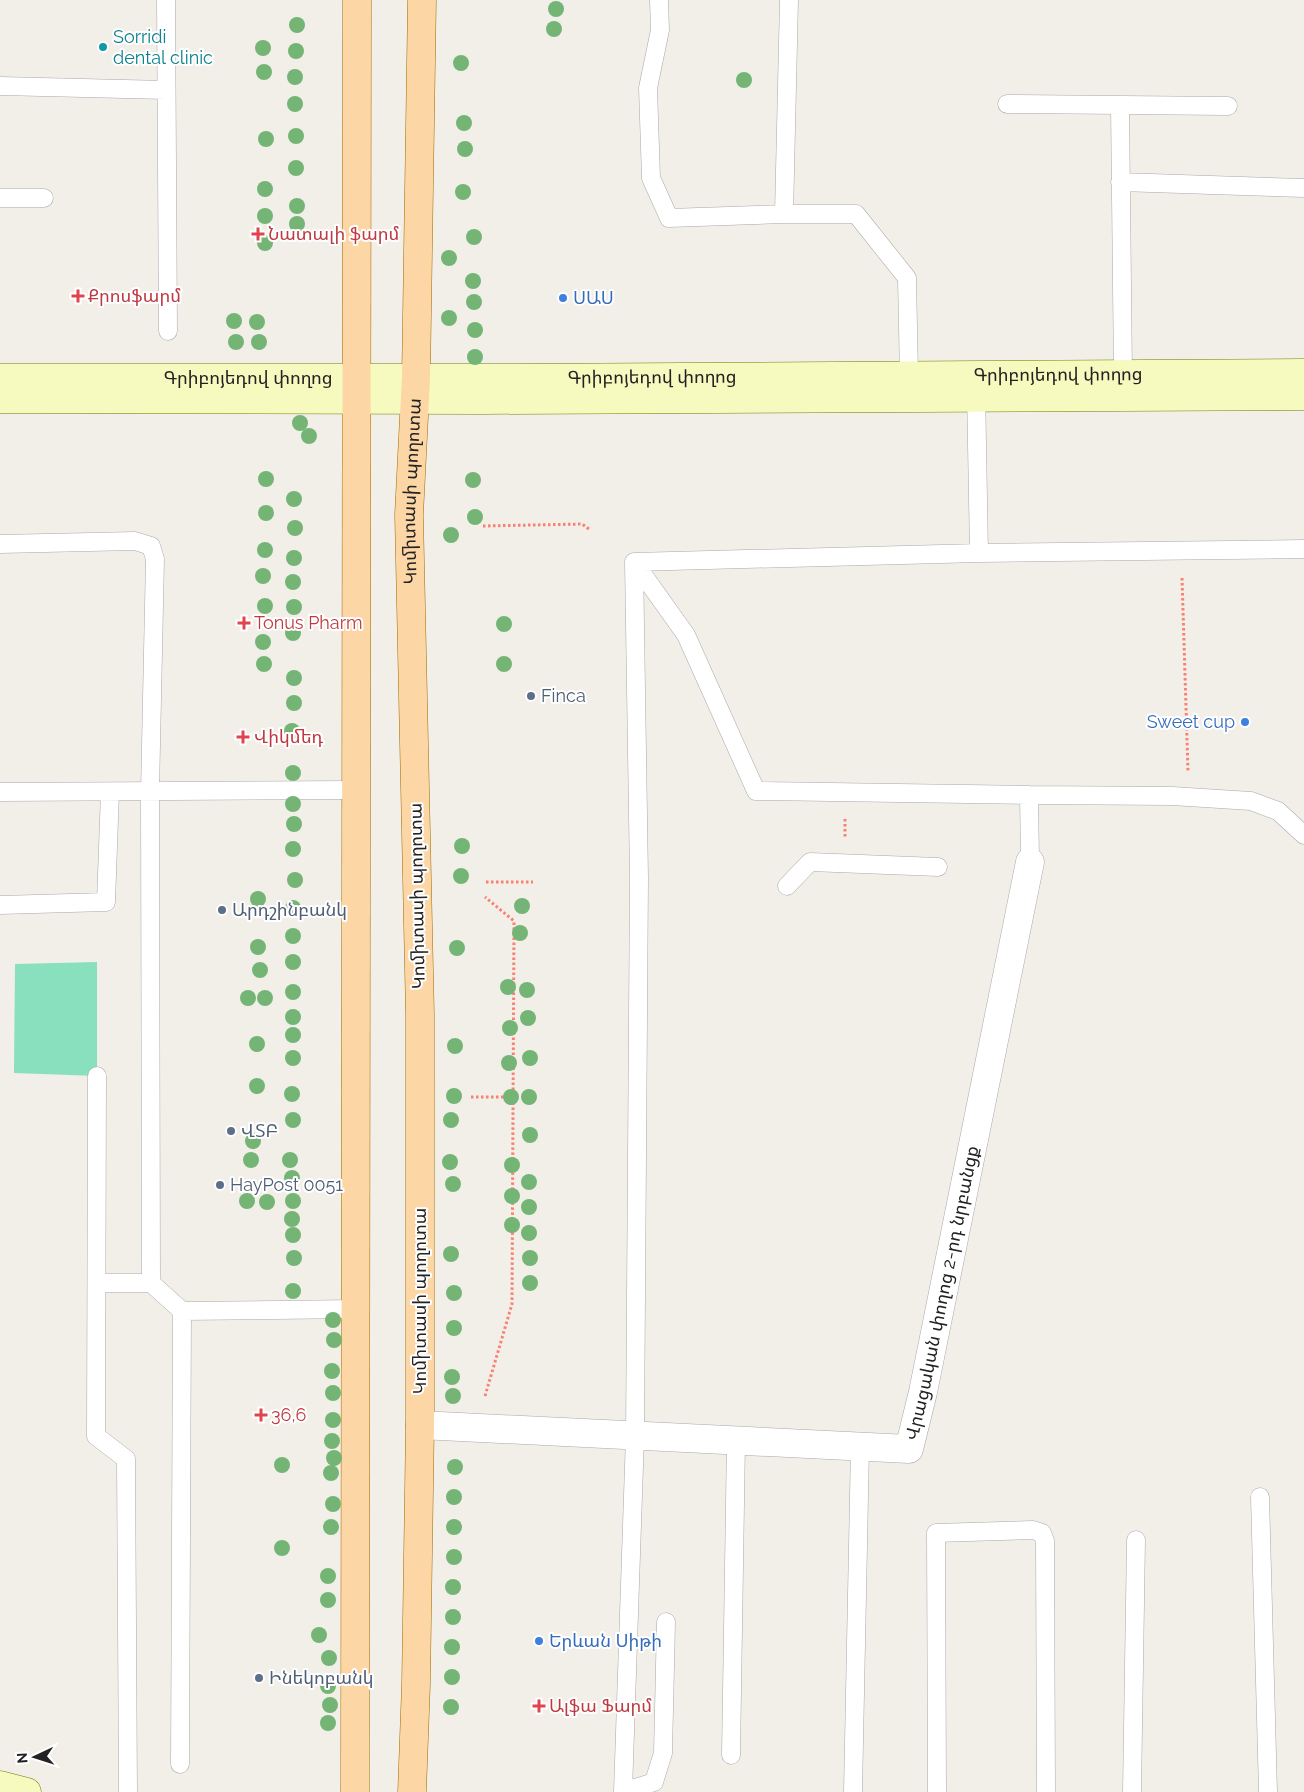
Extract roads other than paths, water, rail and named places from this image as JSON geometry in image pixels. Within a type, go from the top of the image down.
[{"type":"main road","points":[[355,1792],[357,0]]},
{"type":"main road","name":"Կոմիտասի պողոտա","points":[[412,1792],[416,1684],[420,1425],[420,1015],[409,515],[415,388],[422,0]]},
{"type":"street","name":"Գրիբոյեդով փողոց","points":[[415,388],[909,376],[976,386],[1123,375],[1304,373]]},
{"type":"street","name":"Գրիբոյեդով փողոց","points":[[0,378],[356,388],[976,386],[1304,396]]},
{"type":"street","name":"Գրիբոյեդով փողոց","points":[[0,399],[356,388]]},
{"type":"street","name":"Վրացական փողոց 2-րդ նրբանցք","points":[[420,1425],[909,1449],[923,1392],[1030,862]]},
{"type":"street","points":[[0,1785],[27,1792]]},
{"type":"lane","points":[[166,0],[168,331]]},
{"type":"lane","points":[[659,0],[660,30],[648,88],[651,178],[669,218],[784,214],[856,214],[907,278],[909,376]]},
{"type":"lane","points":[[784,214],[789,0]]},
{"type":"lane","points":[[0,86],[166,90]]},
{"type":"lane","points":[[1007,104],[1228,106]]},
{"type":"lane","points":[[1120,106],[1123,375]]},
{"type":"lane","points":[[1120,182],[1304,188]]},
{"type":"lane","points":[[0,198],[44,198]]},
{"type":"lane","points":[[976,386],[979,553]]},
{"type":"lane","points":[[0,544],[135,542],[151,546],[155,559],[150,792],[151,1283]]},
{"type":"lane","points":[[634,562],[979,553],[1304,549]]},
{"type":"lane","points":[[634,562],[686,635],[756,791],[844,794],[1189,797],[1251,801],[1278,811],[1304,835]]},
{"type":"lane","points":[[634,562],[639,878],[635,1436],[623,1792],[654,1782],[663,1753],[666,1622]]},
{"type":"lane","points":[[0,792],[355,790]]},
{"type":"lane","points":[[0,905],[106,902],[110,792]]},
{"type":"lane","points":[[1029,795],[1030,862]]},
{"type":"lane","points":[[788,886],[810,862],[938,867]]},
{"type":"lane","points":[[97,1076],[96,1436],[126,1459],[128,1792]]},
{"type":"lane","points":[[97,1283],[151,1283],[182,1311],[357,1309]]},
{"type":"lane","points":[[180,1764],[182,1311]]},
{"type":"lane","points":[[731,1755],[736,1441]]},
{"type":"lane","points":[[853,1792],[860,1447]]},
{"type":"lane","points":[[1260,1497],[1268,1792]]},
{"type":"lane","points":[[937,1792],[935,1537],[940,1531],[1033,1530],[1042,1532],[1046,1542],[1046,1792]]},
{"type":"lane","points":[[1132,1792],[1136,1540]]},
{"type":"place","name":"Sorridi dental clinic","points":[[103,47]]},
{"type":"place","name":"Նատալի ֆարմ","points":[[258,234]]},
{"type":"place","name":"Քրոսֆարմ","points":[[78,296]]},
{"type":"place","name":"ՍԱՍ","points":[[563,298]]},
{"type":"place","name":"Tonus Pharm","points":[[244,623]]},
{"type":"place","name":"Finca","points":[[531,696]]},
{"type":"place","name":"Sweet cup","points":[[1245,722]]},
{"type":"place","name":"Վիկմեդ","points":[[243,737]]},
{"type":"place","name":"Արդշինբանկ","points":[[222,910]]},
{"type":"place","name":"ՎՏԲ","points":[[231,1131]]},
{"type":"place","name":"HayPost 0051","points":[[220,1185]]},
{"type":"place","name":"36,6","points":[[261,1415]]},
{"type":"place","name":"Երևան Սիթի","points":[[539,1641]]},
{"type":"place","name":"Ինեկոբանկ","points":[[259,1678]]},
{"type":"place","name":"Ալֆա Ֆարմ","points":[[539,1706]]}]
